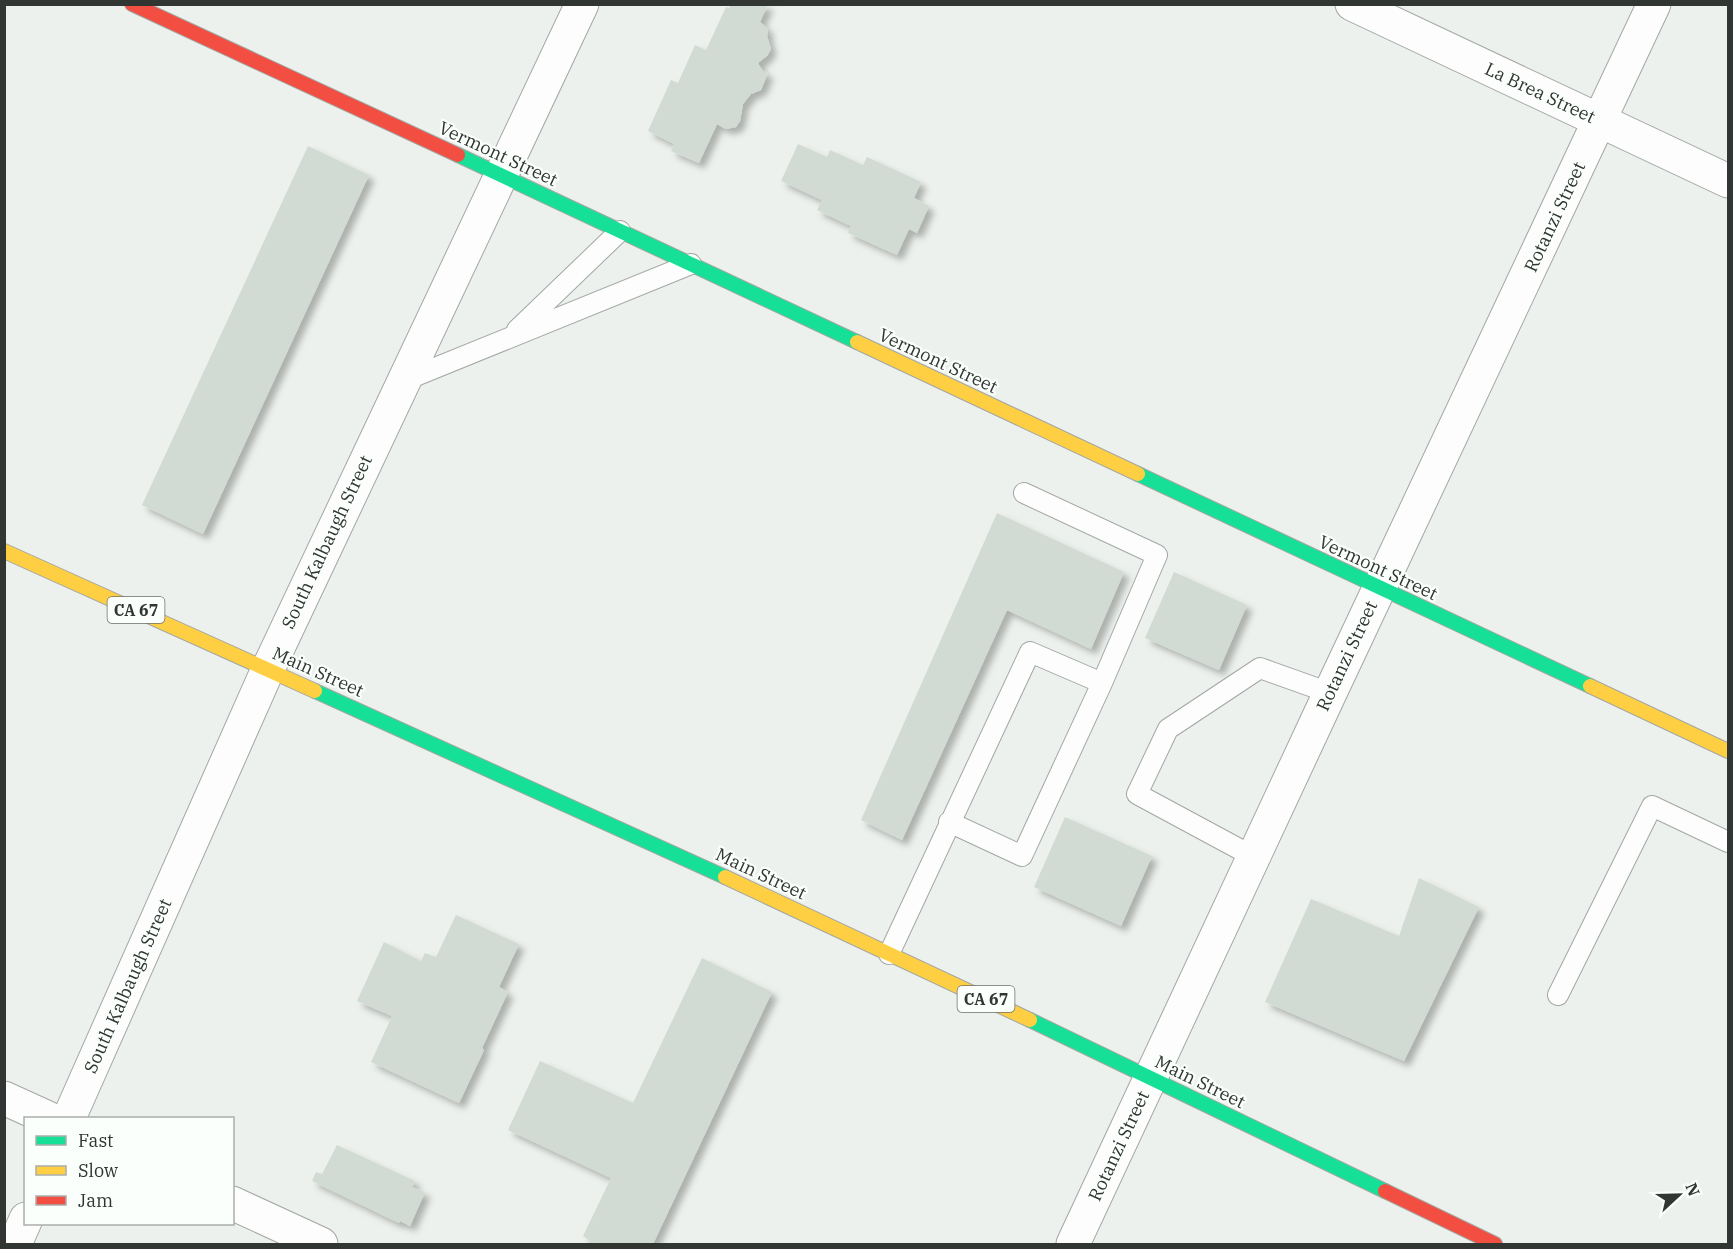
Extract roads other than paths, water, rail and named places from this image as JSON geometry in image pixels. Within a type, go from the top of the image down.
[{"type":"street","name":"Vermont Street","points":[[132,4],[1728,751]]},
{"type":"street","name":"South Kalbaugh Street","points":[[70,1117],[268,669],[582,4]]},
{"type":"street","name":"La Brea Street","points":[[1352,4],[1728,181]]},
{"type":"street","name":"Rotanzi Street","points":[[1073,1245],[1654,4]]},
{"type":"street","name":"Main Street","points":[[4,551],[268,669],[889,954],[1151,1077],[1495,1245]]},
{"type":"street","points":[[4,1098],[44,1117]]},
{"type":"street","points":[[234,1204],[321,1245]]},
{"type":"street","points":[[15,1245],[24,1224]]},
{"type":"lane","points":[[509,338],[620,231]]},
{"type":"lane","points":[[403,381],[691,264]]},
{"type":"lane","points":[[949,822],[1022,856],[1102,683],[1157,555],[1024,493]]},
{"type":"lane","points":[[889,954],[1030,652],[1102,683]]},
{"type":"lane","points":[[1254,857],[1137,794],[1168,729],[1260,668],[1330,693]]},
{"type":"lane","points":[[1558,995],[1652,806],[1728,842]]}]
